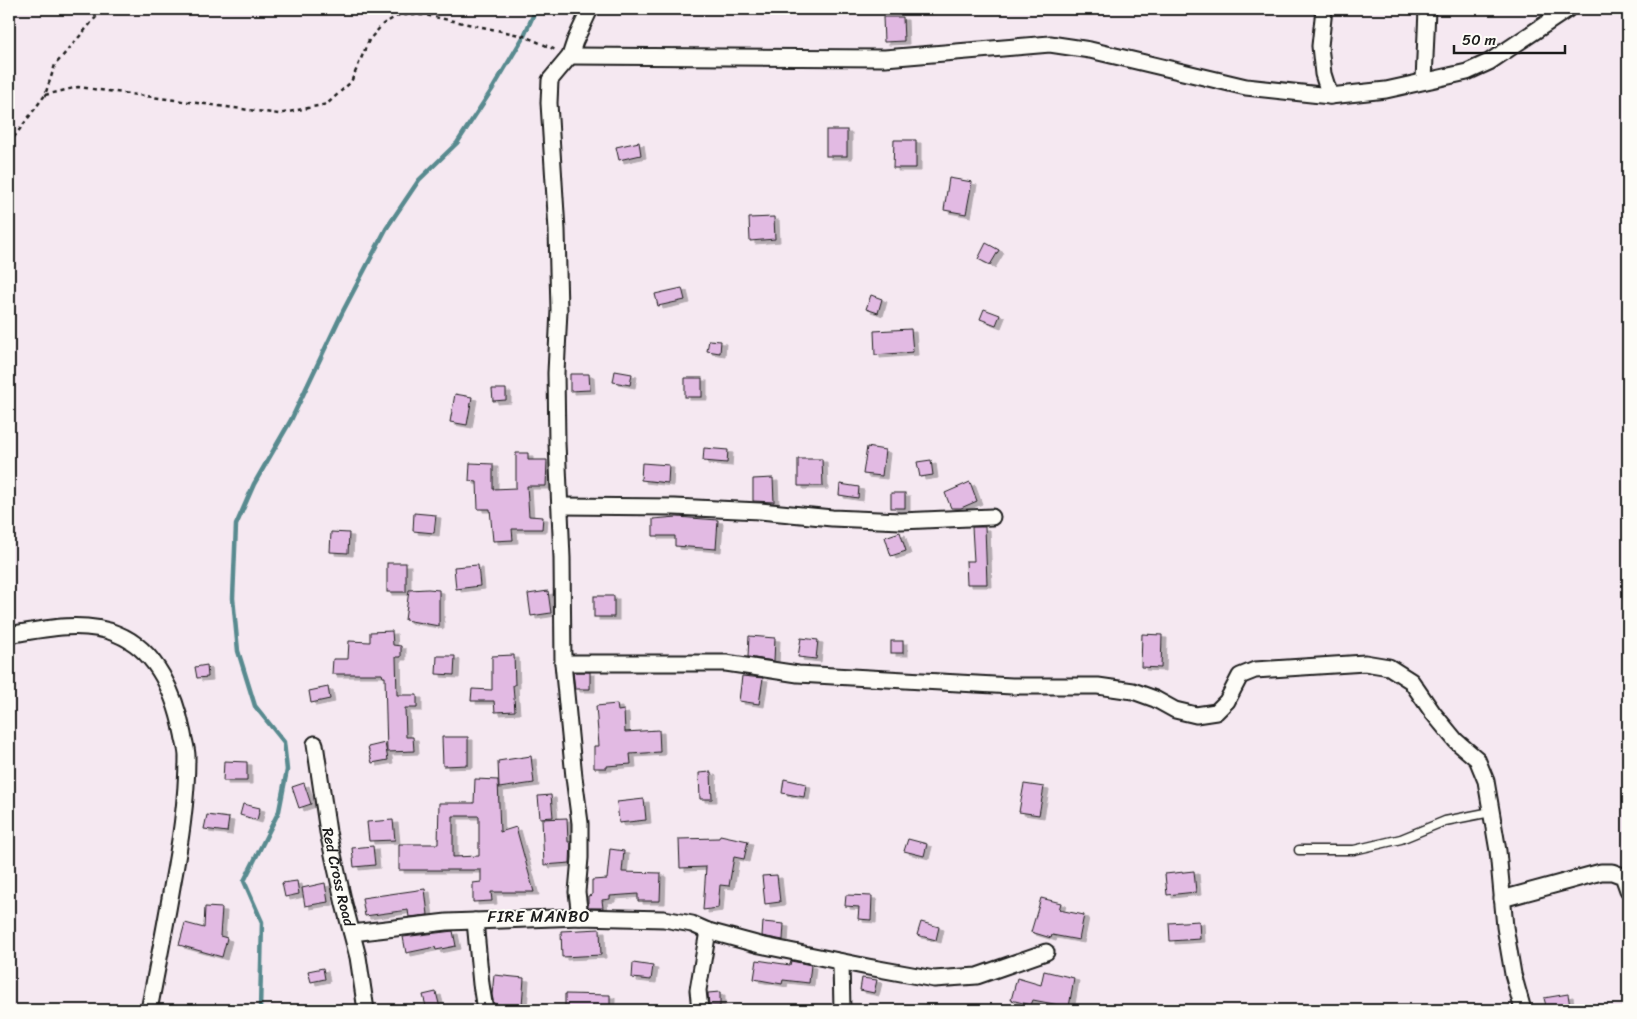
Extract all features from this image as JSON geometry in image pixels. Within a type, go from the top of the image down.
[{"type":"street","points":[[580,917],[577,892],[580,858],[580,823],[563,663],[556,373],[559,310],[549,103],[550,80],[570,56],[574,42],[590,9]]},
{"type":"street","points":[[1324,9],[1320,46],[1323,74],[1330,96]]},
{"type":"street","points":[[1424,81],[1427,9]]},
{"type":"street","points":[[570,56],[886,58],[1050,44],[1090,50],[1246,87],[1330,96],[1386,90],[1467,72],[1489,62],[1568,9]]},
{"type":"street","points":[[560,506],[693,508],[901,521],[992,517]]},
{"type":"street","points":[[9,635],[33,630],[74,627],[93,628],[117,634],[139,647],[157,667],[172,695],[180,720],[187,754],[184,820],[150,1010]]},
{"type":"street","points":[[563,663],[726,663],[798,674],[1012,686],[1098,686],[1133,691],[1156,699],[1175,710],[1196,715],[1216,712],[1227,701],[1240,676],[1255,670],[1365,663],[1389,668],[1411,681],[1450,734],[1477,759],[1486,781],[1498,851],[1505,927],[1512,974],[1523,1010]]},
{"type":"street","name":"Red Cross Road","points":[[315,744],[328,832],[358,957],[366,1010]]},
{"type":"street","points":[[1502,899],[1601,872],[1612,872],[1624,876],[1628,890]]},
{"type":"street","points":[[352,933],[447,922],[580,917],[664,919],[692,924],[760,945],[934,979],[977,976],[1046,952]]},
{"type":"street","points":[[475,921],[485,1010]]},
{"type":"street","points":[[700,1010],[698,990],[708,930]]},
{"type":"street","points":[[841,962],[842,1010]]},
{"type":"lane","points":[[1299,850],[1354,850],[1401,839],[1446,822],[1491,812]]},
{"type":"path","points":[[9,144],[45,95],[55,66],[103,9]]},
{"type":"path","points":[[45,95],[78,87],[279,114],[327,104],[351,82],[369,40],[383,24],[399,15],[425,15],[524,36],[570,56]]},
{"type":"building","points":[[883,17],[903,17],[904,41],[884,42]]},
{"type":"building","points":[[826,130],[847,130],[847,156],[826,156]]},
{"type":"building","points":[[894,140],[916,140],[916,168],[893,168]]},
{"type":"building","points":[[639,142],[641,155],[619,160],[616,147]]},
{"type":"building","points":[[949,178],[972,182],[966,214],[944,210]]},
{"type":"building","points":[[774,217],[775,239],[750,241],[749,218]]},
{"type":"building","points":[[986,243],[999,250],[990,265],[978,259]]},
{"type":"building","points":[[682,288],[685,300],[658,306],[655,294]]},
{"type":"building","points":[[871,295],[882,299],[878,313],[866,309]]},
{"type":"building","points":[[984,309],[1000,315],[996,325],[980,319]]},
{"type":"building","points":[[911,329],[913,352],[875,355],[874,331]]},
{"type":"building","points":[[709,340],[721,341],[720,353],[707,351]]},
{"type":"building","points":[[615,371],[632,374],[630,385],[613,382]]},
{"type":"building","points":[[570,374],[589,374],[590,390],[570,391]]},
{"type":"building","points":[[685,378],[702,378],[702,397],[685,397]]},
{"type":"building","points":[[492,389],[506,389],[506,400],[493,401]]},
{"type":"building","points":[[455,394],[472,397],[467,425],[450,422]]},
{"type":"building","points":[[867,447],[885,450],[882,476],[863,474]]},
{"type":"building","points":[[704,448],[728,450],[727,463],[703,461]]},
{"type":"building","points":[[516,453],[528,453],[528,460],[547,460],[546,486],[527,486],[529,516],[543,517],[542,529],[512,529],[513,540],[493,541],[490,509],[478,509],[477,482],[469,481],[470,463],[493,464],[493,489],[516,488]]},
{"type":"building","points":[[798,459],[822,459],[823,486],[798,486]]},
{"type":"building","points":[[931,460],[933,475],[920,477],[917,462]]},
{"type":"building","points":[[642,463],[669,465],[668,483],[641,480]]},
{"type":"building","points":[[773,478],[774,502],[753,501],[753,479]]},
{"type":"building","points":[[970,482],[977,501],[961,508],[951,508],[945,493]]},
{"type":"building","points":[[840,484],[859,487],[858,498],[839,495]]},
{"type":"building","points":[[891,493],[905,493],[905,508],[891,508]]},
{"type":"building","points":[[414,513],[436,515],[434,533],[413,531]]},
{"type":"building","points":[[677,517],[718,520],[716,549],[675,546],[675,536],[653,536],[653,519]]},
{"type":"building","points":[[972,527],[985,527],[987,584],[967,584],[966,561],[974,561]]},
{"type":"building","points":[[331,532],[349,533],[348,553],[330,552]]},
{"type":"building","points":[[900,532],[906,551],[891,556],[885,537]]},
{"type":"building","points":[[387,563],[406,563],[406,592],[387,592]]},
{"type":"building","points":[[478,565],[480,586],[456,589],[454,567]]},
{"type":"building","points":[[409,590],[439,590],[439,626],[405,620]]},
{"type":"building","points":[[548,591],[551,613],[531,616],[528,594]]},
{"type":"building","points":[[594,596],[614,596],[614,617],[594,617]]},
{"type":"building","points":[[392,631],[393,645],[401,646],[401,657],[396,657],[397,695],[417,695],[417,708],[405,708],[406,737],[413,737],[414,751],[387,752],[385,677],[382,674],[332,674],[333,659],[348,659],[349,641],[370,642],[370,632]]},
{"type":"building","points":[[1142,634],[1162,635],[1161,668],[1141,667]]},
{"type":"building","points":[[749,636],[775,638],[774,661],[748,657]]},
{"type":"building","points":[[801,638],[818,640],[816,659],[798,657]]},
{"type":"building","points":[[891,641],[903,641],[903,653],[891,653]]},
{"type":"building","points":[[514,655],[515,685],[513,685],[515,711],[495,712],[494,701],[471,701],[472,689],[492,690],[492,656]]},
{"type":"building","points":[[437,656],[455,656],[454,675],[436,674]]},
{"type":"building","points":[[207,665],[208,677],[197,678],[195,667]]},
{"type":"building","points":[[573,672],[590,672],[590,689],[575,689]]},
{"type":"building","points":[[742,676],[763,678],[759,704],[739,701]]},
{"type":"building","points":[[328,687],[330,699],[311,703],[309,691]]},
{"type":"building","points":[[617,704],[618,711],[624,710],[625,732],[659,730],[660,752],[630,754],[631,764],[594,768],[594,746],[599,746],[596,706]]},
{"type":"building","points":[[442,737],[468,737],[468,765],[443,766]]},
{"type":"building","points":[[385,743],[388,760],[372,763],[368,747]]},
{"type":"building","points":[[531,756],[534,783],[499,788],[498,761]]},
{"type":"building","points":[[224,761],[247,762],[247,781],[223,781]]},
{"type":"building","points":[[711,772],[712,799],[700,799],[699,773]]},
{"type":"building","points":[[475,779],[498,780],[500,832],[516,827],[534,892],[491,892],[492,901],[473,902],[473,883],[481,882],[481,870],[399,870],[399,844],[438,844],[439,803],[474,803]],"holes":[[[453,816],[479,816],[479,856],[453,857]]]},
{"type":"building","points":[[784,779],[806,784],[804,797],[782,793]]},
{"type":"building","points":[[304,783],[311,804],[299,808],[292,787]]},
{"type":"building","points":[[1024,784],[1044,787],[1039,815],[1019,812]]},
{"type":"building","points":[[551,795],[553,817],[540,818],[538,796]]},
{"type":"building","points":[[644,799],[646,820],[619,823],[617,802]]},
{"type":"building","points":[[243,804],[260,808],[257,820],[240,815]]},
{"type":"building","points":[[207,815],[229,818],[227,832],[204,829]]},
{"type":"building","points":[[567,818],[568,842],[571,842],[570,863],[544,865],[542,819]]},
{"type":"building","points":[[393,820],[395,840],[369,841],[367,822]]},
{"type":"building","points":[[720,835],[748,841],[744,859],[734,857],[729,886],[720,885],[718,908],[703,910],[706,867],[680,868],[679,839],[719,838]]},
{"type":"building","points":[[908,839],[927,844],[924,856],[904,851]]},
{"type":"building","points":[[373,846],[375,865],[354,867],[352,848]]},
{"type":"building","points":[[610,849],[624,851],[622,872],[661,873],[660,901],[638,901],[638,894],[610,896],[610,899],[602,900],[603,908],[588,908],[588,896],[592,895],[592,880],[607,879]]},
{"type":"building","points":[[1194,871],[1196,892],[1167,895],[1165,874]]},
{"type":"building","points":[[777,875],[780,902],[765,904],[762,876]]},
{"type":"building","points":[[297,881],[299,894],[285,897],[282,883]]},
{"type":"building","points":[[325,883],[328,902],[305,906],[302,888]]},
{"type":"building","points":[[425,889],[428,915],[409,917],[408,910],[365,916],[362,898]]},
{"type":"building","points":[[846,895],[872,896],[871,920],[858,919],[859,907],[845,906]]},
{"type":"building","points":[[1041,898],[1061,903],[1059,910],[1084,915],[1079,940],[1052,935],[1051,938],[1031,932]]},
{"type":"building","points":[[205,907],[222,908],[220,936],[227,938],[222,957],[179,945],[185,923],[204,928]]},
{"type":"building","points":[[1199,921],[1200,939],[1170,941],[1169,923]]},
{"type":"building","points":[[763,922],[784,924],[783,940],[762,936]]},
{"type":"building","points":[[921,922],[939,927],[936,940],[917,935]]},
{"type":"building","points":[[600,929],[601,955],[562,957],[561,931]]},
{"type":"building","points":[[453,931],[456,946],[436,950],[435,947],[406,953],[403,937]]},
{"type":"building","points":[[757,960],[790,965],[791,961],[811,965],[809,983],[783,980],[782,984],[754,979]]},
{"type":"building","points":[[633,963],[653,966],[651,980],[632,978]]},
{"type":"building","points":[[323,968],[325,979],[311,982],[308,971]]},
{"type":"building","points":[[1044,971],[1074,978],[1069,1007],[1033,1000],[1031,1005],[1011,1000],[1017,978],[1041,985]]},
{"type":"building","points":[[494,975],[524,978],[522,1006],[494,1004],[492,995]]},
{"type":"building","points":[[862,978],[877,980],[874,993],[860,990]]},
{"type":"building","points":[[436,992],[440,1008],[427,1010],[423,995]]},
{"type":"building","points":[[720,992],[720,1006],[709,1006],[708,993]]},
{"type":"building","points":[[565,994],[610,995],[610,1010],[565,1010]]},
{"type":"building","points":[[1568,994],[1570,1007],[1547,1010],[1544,998]]},
{"type":"waterway","points":[[260,1010],[262,922],[244,881],[279,811],[287,770],[284,742],[255,706],[238,651],[233,598],[236,525],[254,484],[291,420],[342,313],[386,229],[419,180],[457,143],[524,36],[536,9]]},
{"type":"district","name":"FIRE MANBO","points":[[539,916]]}]
